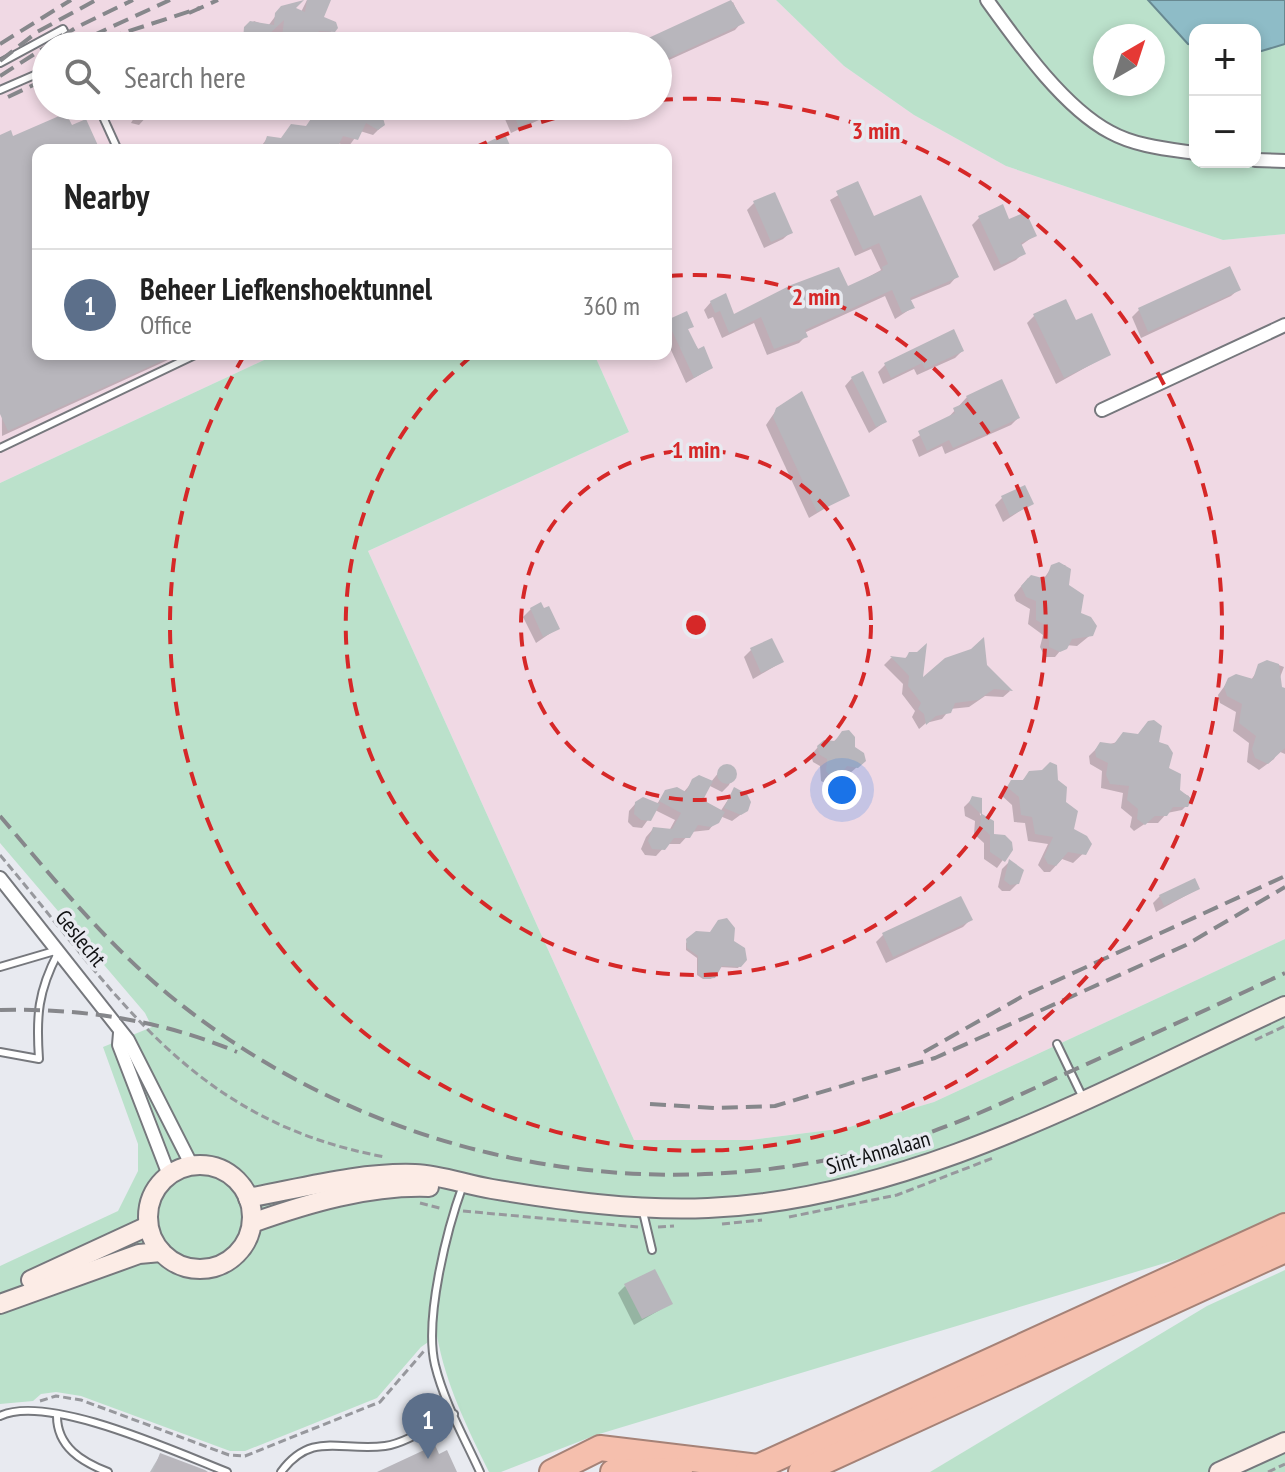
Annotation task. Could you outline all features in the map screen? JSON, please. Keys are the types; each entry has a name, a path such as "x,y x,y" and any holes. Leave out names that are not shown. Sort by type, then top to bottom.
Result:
{"highway":[{"path":"731,1472 747,1471 1285,1226"},
{"path":"801,1472 1285,1250"},
{"path":"552,1472 600,1448 747,1471"},
{"path":"588,1472 609,1463 747,1471"},
{"path":"613,1472 747,1471"},
{"path":"712,1472 747,1471"}],"street":[{"path":"987,0 1034,61 1098,124 1132,141 1189,152"},
{"path":"1261,160 1285,161"},
{"path":"1102,410 1285,325"},
{"name":"Geslecht","path":"0,878 98,998 120,1033 128,1040 192,1166"},
{"name":"Sint-Annalaan","path":"248,1198 379,1176 416,1174 583,1204 642,1208 737,1206 848,1188 932,1164 1285,1006"},
{"name":"Geslecht","path":"120,1033 119,1045 169,1175"},
{"path":"192,1166 226,1172 248,1198 252,1223 247,1239 238,1254 216,1267 190,1269 174,1263 161,1252 148,1226 151,1197 169,1175 192,1166"},
{"name":"Sint-Annalaan","path":"252,1223 294,1208 363,1192 459,1184"},
{"path":"0,1294 148,1226"},
{"path":"0,1304 139,1254 161,1252"},
{"path":"1219,1472 1285,1442"}],"lane":[{"path":"0,63 32,47"},
{"path":"0,90 32,76"},
{"path":"104,120 115,144"},
{"path":"0,448 184,360"},
{"path":"0,967 59,950"},
{"path":"0,1052 39,1059 36,1021 43,981 59,950"},
{"path":"1057,1044 1083,1099"},
{"path":"459,1184 431,1332 435,1363 480,1472"},
{"path":"642,1208 652,1250"},
{"path":"0,1416 8,1412 32,1413 97,1423 227,1472"},
{"path":"281,1472 296,1453 312,1446 387,1446 454,1414"},
{"path":"57,1416 57,1429 79,1461 108,1472"}],"path":[{"path":"0,855 146,1031 204,1082 282,1127 342,1149 411,1162 416,1174"},
{"path":"32,1413 43,1399 56,1396 81,1400 229,1455 245,1456 380,1402 433,1343"},
{"path":"1268,1472 1285,1464"}],"shaded area":[{"path":"0,0 776,0 844,66 914,115 1006,166 1223,240 1285,234 1285,939 934,1102 846,1128 751,1140 634,1140 368,551 629,432 597,360 672,360 672,144 32,144 32,360 264,360 0,483"}],"green space":[{"path":"776,0 1285,0 1285,234 1223,240 1006,166 914,115 844,66"},
{"path":"264,360 597,360 629,432 368,551 634,1140 751,1140 846,1128 934,1102 1285,939 1285,1212 1185,1257 596,1435 501,1472 489,1472 473,1439 452,1389 437,1336 421,1347 377,1398 245,1451 230,1451 81,1396 56,1392 41,1394 33,1401 0,1404 0,1266 118,1211 138,1171 138,1144 103,1047 152,1027 145,1013 0,843 0,483"},
{"path":"1285,1270 1285,1472 930,1472 1207,1306"}],"water":[{"path":"1148,0 1285,0 1285,44 1261,51 1261,24 1189,24 1188,44"}],"building":[{"path":"304,0 296,8 305,12 307,0 331,0 324,17 336,22 338,28 335,32 283,32 284,20 271,32 244,32 250,21 274,25 275,13 281,6"},
{"path":"731,0 745,23 672,57 672,32 661,32"},
{"path":"50,120 70,120 72,125 86,120 97,144 32,144 32,360 164,360 8,431 0,414 0,135 11,130 13,136"},
{"path":"310,120 384,120 385,125 378,130 366,123 358,140 343,136 339,144 264,144 267,136 281,138 291,124 306,126"},
{"path":"516,120 534,120 519,127"},
{"path":"505,134 509,144 484,144"},
{"path":"858,181 874,216 921,195 959,277 910,298 915,308 902,313 892,290 805,330 808,337 774,349 761,317 729,333 720,311 715,313 710,301 726,293 734,314 791,285 839,267 848,286 883,270 882,267 888,264 879,243 863,250 836,191"},
{"path":"775,192 793,233 771,242 753,201"},
{"path":"1003,204 1009,219 1026,212 1037,236 1021,243 1026,254 1001,265 978,216"},
{"path":"1230,266 1241,290 1148,332 1138,308"},
{"path":"1066,299 1076,320 1092,313 1111,355 1064,378 1033,314"},
{"path":"687,311 694,327 688,329 698,349 704,346 713,368 694,378 672,331 672,318"},
{"path":"954,329 964,351 925,369 922,363 891,378 884,363"},
{"path":"863,371 887,422 876,427 851,377"},
{"path":"1002,379 1020,418 953,448 949,440 927,451 918,431 955,413 953,408 969,401 966,396"},
{"path":"802,391 850,496 817,512 773,417 776,408"},
{"path":"1025,485 1034,504 1010,516 1001,496"},
{"path":"1059,562 1071,569 1069,585 1084,595 1081,613 1091,617 1097,626 1093,636 1072,639 1067,649 1060,652 1049,647 1049,627 1036,620 1036,601 1026,597 1021,586 1031,575 1046,579 1051,565"},
{"path":"541,602 544,608 549,606 560,629 543,637 530,608"},
{"path":"984,637 987,665 1013,691 994,689 978,700 955,703 951,713 936,716 926,725 924,714 918,709 921,703 908,686 909,676 890,656 906,658 909,652 917,652 927,643 923,677 945,658 971,649"},
{"path":"772,638 784,662 761,673 750,648"},
{"path":"1267,660 1279,664 1282,687 1285,688 1285,748 1268,764 1255,758 1252,749 1256,736 1239,723 1242,704 1227,696 1224,687 1228,678 1236,674 1253,679 1258,664"},
{"path":"1154,720 1162,726 1159,742 1168,745 1173,753 1169,768 1181,774 1180,790 1192,799 1188,807 1173,807 1167,816 1155,816 1145,825 1137,819 1138,809 1127,800 1129,786 1110,784 1106,775 1108,763 1096,757 1095,750 1100,742 1114,744 1123,732 1138,734 1148,721"},
{"path":"849,730 855,737 855,747 864,753 866,761 858,768 847,766 839,777 832,778 826,771 827,759 820,755 817,746 824,740 835,741 842,731"},
{"path":"1050,762 1057,765 1058,780 1067,787 1066,802 1078,811 1074,829 1087,836 1092,844 1086,855 1068,852 1056,866 1048,864 1044,857 1053,837 1035,834 1032,817 1021,815 1019,797 1007,787 1011,780 1023,780 1029,771 1042,770"},
{"path":"727,764 734,767 737,774 734,781 727,784 720,781 717,774 720,767"},
{"path":"699,775 713,781 703,800 725,812 719,823 711,827 698,825 690,838 674,838 665,850 652,849 648,841 653,827 672,829 681,813 659,801 665,790 677,787 686,792 692,779"},
{"path":"734,787 747,794 751,802 748,811 741,815 724,808"},
{"path":"972,796 982,798 982,814 994,821 994,834 1005,835 1012,842 1013,850 1005,862 990,852 990,835 980,826 981,814 969,803"},
{"path":"643,797 660,804 651,821 641,820 634,814 635,802"},
{"path":"1009,859 1024,870 1019,884 1010,885 1004,880"},
{"path":"1195,878 1200,889 1164,906 1159,895"},
{"path":"961,896 973,920 893,957 882,933"},
{"path":"727,918 735,928 734,941 745,948 747,960 741,967 722,966 715,978 705,979 698,973 698,956 687,948 686,939 696,931 710,932 718,920"},
{"path":"655,1269 673,1304 642,1319 624,1284"},
{"path":"435,1445 439,1454 447,1450 457,1472 377,1472"},
{"path":"160,1453 205,1470 208,1472 153,1472"}],"railway":[{"path":"0,44 71,0"},
{"path":"37,32 96,0"},
{"path":"69,32 133,0"},
{"path":"100,32 170,0"},
{"path":"189,13 218,0"},
{"path":"126,32 200,8"},
{"path":"0,61 32,36"},
{"path":"0,76 32,56"},
{"path":"8,97 32,86"},
{"path":"0,816 80,909 146,975 248,1052 333,1099 423,1134 516,1159 611,1172 708,1174 805,1164 900,1142 985,1110 1285,973"},
{"path":"924,1052 1023,996 1283,877"},
{"path":"650,1104 715,1108 775,1106 935,1058 1186,945 1285,887"},
{"path":"0,1010 61,1011 121,1018 180,1032 237,1052"}],"place":[{"name":"Beheer Liefkenshoektunnel","path":"428,1459"}]}
